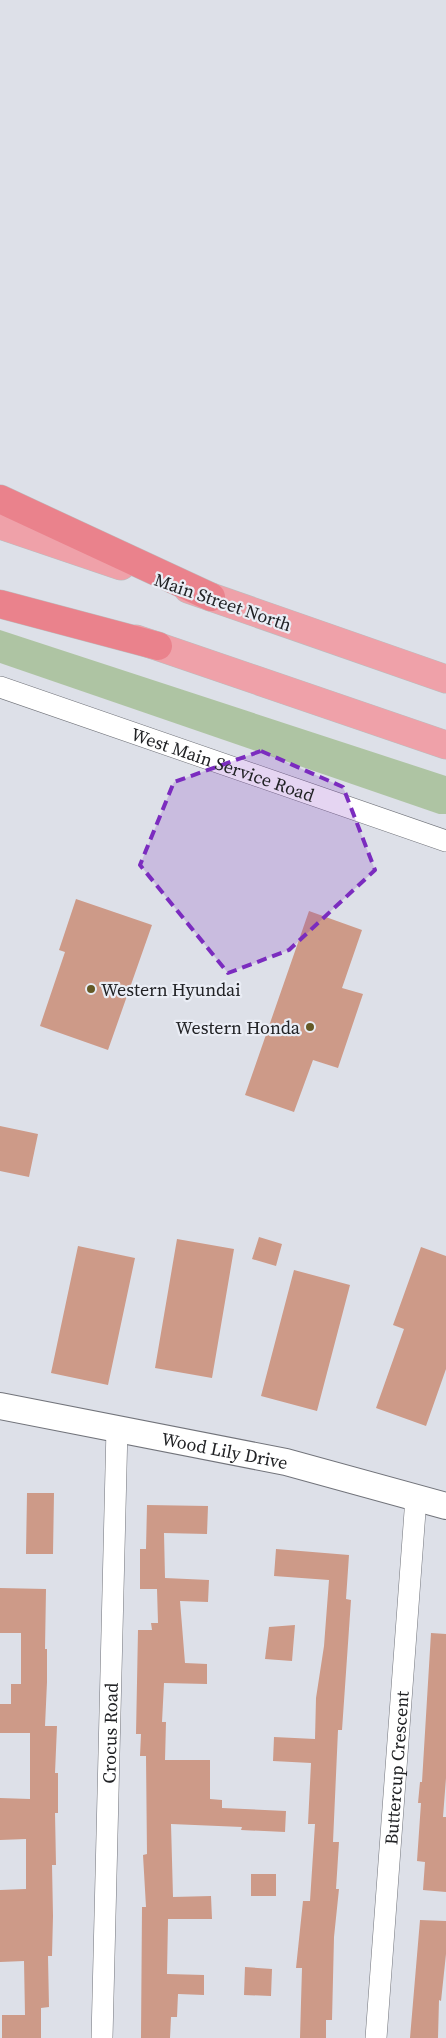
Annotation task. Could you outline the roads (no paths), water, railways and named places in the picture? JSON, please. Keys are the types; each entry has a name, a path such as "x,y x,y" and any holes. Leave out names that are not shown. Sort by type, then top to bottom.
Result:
{"highway":[{"path":"0,499 211,597"},
{"path":"0,604 158,646"}],"main road":[{"name":"Main Street North","path":"0,525 446,679"},
{"path":"0,592 446,745"}],"street":[{"name":"West Main Service Road","path":"0,686 446,841"},
{"name":"Wood Lily Drive","path":"0,1406 286,1462 446,1506"},
{"name":"Crocus Road","path":"102,2038 117,1428"},
{"name":"Buttercup Crescent","path":"376,2038 416,1498"}],"place":[{"name":"Western Hyundai","path":"91,989"},
{"name":"Western Honda","path":"310,1027"}]}
